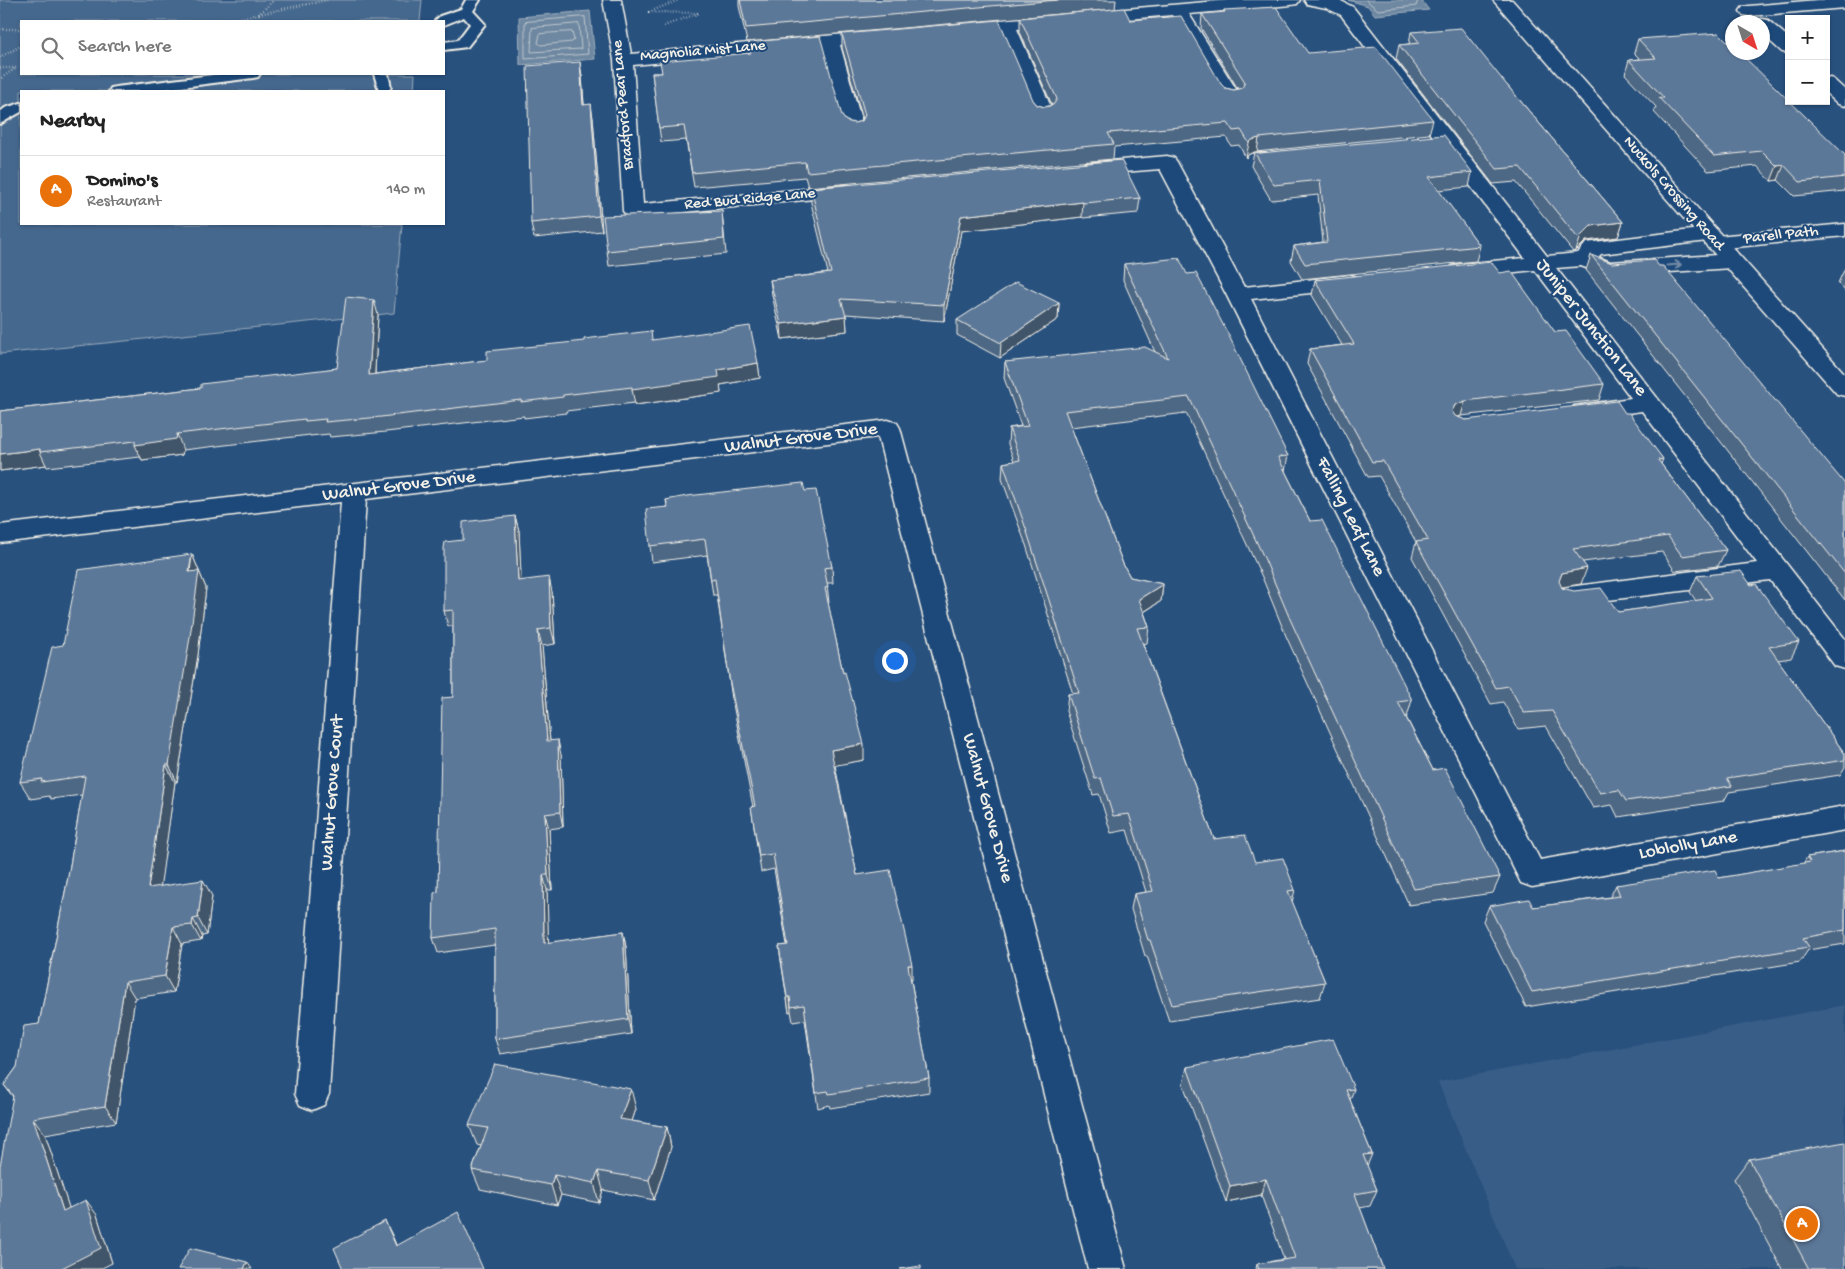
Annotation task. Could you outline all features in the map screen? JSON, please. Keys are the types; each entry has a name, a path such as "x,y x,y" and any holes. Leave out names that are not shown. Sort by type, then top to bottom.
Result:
{"street":[{"name":"Bradford Pear Lane","path":"612,0 623,60 633,211"},
{"path":"947,30 1290,0"},
{"name":"Nuckols Crossing Road","path":"1502,0 1845,389"},
{"name":"Juniper Junction Lane","path":"1322,2 1347,11 1438,142 1541,263 1845,659"},
{"path":"1752,14 1845,3"},
{"path":"1178,10 1231,97"},
{"path":"1752,14 1785,44"},
{"path":"1006,25 1044,114"},
{"name":"Magnolia Mist Lane","path":"623,60 898,34"},
{"path":"828,40 854,130"},
{"path":"1830,87 1845,100"},
{"name":"Falling Leaf Lane","path":"1068,171 1167,162 1237,294 1532,874"},
{"name":"Red Bud Ridge Lane","path":"633,211 870,189"},
{"name":"Parell Path","path":"1584,259 1594,248 1712,238 1845,230"},
{"path":"1443,273 1584,259 1607,269 1732,261"},
{"path":"1237,294 1374,280"},
{"path":"1560,414 1648,403"},
{"name":"Walnut Grove Drive","path":"0,534 888,428 1107,1269"},
{"name":"Walnut Grove Court","path":"312,1094 354,493"},
{"path":"1568,596 1777,570"},
{"name":"Loblolly Lane","path":"1532,874 1845,818"}],"lane":[{"path":"443,20 470,6 478,24 462,44 445,46"},
{"path":"124,90 245,75"},
{"path":"0,120 10,111 20,108"}],"path":[{"path":"259,14 274,0"},
{"path":"214,20 236,19 327,0"},
{"path":"677,27 657,28 699,13 650,12 679,0"},
{"path":"0,29 20,29"},
{"path":"0,56 20,46"},
{"path":"0,68 16,68 0,79"}],"shaded area":[{"path":"0,0 422,0 420,20 20,20 20,75 415,75 414,90 20,90 20,225 402,225 394,313 0,354"},
{"path":"1845,1005 1845,1269 1515,1269 1438,1082"}],"water":[{"path":"1348,0 1421,0 1429,10 1375,15 1368,6"},
{"path":"590,11 595,59 520,65 519,17"}],"building":[{"path":"740,0 1057,0 746,28"},
{"path":"1276,7 1308,53 1376,47 1433,120 1259,138 1249,143 1241,130 1233,131 1228,123 1108,133 1114,144 807,172 805,162 692,173 684,126 659,128 652,73 662,73 660,61 751,53 749,42 820,36 842,116 846,121 854,123 862,121 865,115 842,34 999,20 1033,100 1037,105 1045,107 1053,105 1057,99 1020,18 1124,8 1130,20 1181,16 1221,84 1225,88 1234,90 1242,88 1245,82 1202,14 1225,12 1224,10"},
{"path":"1461,28 1623,222 1591,226 1581,236 1577,237 1520,167 1497,169 1399,45 1420,43 1411,32"},
{"path":"1719,33 1725,39 1725,60 1747,60 1785,97 1785,105 1794,105 1845,155 1845,177 1800,182 1784,165 1777,166 1762,151 1714,156 1659,98 1664,98 1629,60 1656,58 1638,39"},
{"path":"580,62 583,105 591,104 599,216 531,223 527,66"},
{"path":"1444,135 1472,172 1429,177 1480,246 1305,264 1294,246 1327,242 1320,180 1274,185 1254,152 1260,153"},
{"path":"1121,160 1140,198 1083,202 961,216 944,305 841,299 846,316 781,324 770,280 831,273 811,188"},
{"path":"722,211 724,239 607,251 603,216"},
{"path":"1591,255 1612,263 1654,260 1659,266 1663,266 1845,484 1845,574"},
{"path":"1179,258 1187,274 1196,273 1288,456 1278,457 1310,521 1322,520 1412,700 1398,702 1433,770 1445,768 1500,877 1414,889 1189,397 1065,411 1123,564 1130,577 1163,584 1139,599 1149,627 1137,628 1214,839 1245,835 1255,862 1283,858 1295,890 1288,891 1325,982 1172,1005 1150,940 1148,940 1134,894 1153,891 1129,814 1113,816 1101,778 1095,779 1068,694 1079,693 1003,463 1020,460 1009,428 1028,426 1005,362 1145,347 1168,358 1124,264"},
{"path":"1491,262 1500,273 1511,271 1555,332 1566,331 1604,384 1465,401 1455,405 1452,411 1455,416 1466,420 1617,401 1625,413 1629,413 1663,459 1658,460 1726,550 1682,556 1668,536 1573,549 1587,568 1562,573 1559,581 1562,588 1574,591 1601,588 1618,612 1712,598 1697,576 1741,571 1751,585 1756,584 1799,642 1769,647 1845,754 1845,760 1727,778 1732,786 1626,801 1619,790 1600,793 1552,711 1524,713 1509,686 1496,688 1416,542 1428,540 1383,461 1372,462 1310,349 1354,344 1315,280"},
{"path":"1016,282 1059,303 1001,343 957,320"},
{"path":"346,297 374,300 369,375 487,360 487,351 584,341 584,339 651,331 652,340 750,326 758,363 718,370 719,377 632,389 632,387 563,395 563,397 521,402 521,400 381,417 325,422 326,419 305,421 305,419 177,434 176,439 135,445 135,441 40,452 40,449 0,454 0,411 201,388 201,384 337,368"},
{"path":"803,483 805,491 816,490 832,567 824,568 828,587 825,588 843,673 845,672 864,744 831,750 857,875 890,870 912,965 908,965 929,1078 829,1094 828,1091 816,1093 804,1005 791,1007 790,997 787,997 779,946 788,945 773,854 759,856 751,807 755,806 730,683 715,579 711,580 705,539 650,546 646,509 668,507 666,500 687,496"},
{"path":"515,516 518,581 549,577 551,628 538,630 547,741 558,740 560,812 545,814 548,875 543,875 544,943 623,932 628,1019 495,1039 495,929 433,938 434,893 438,892 442,698 453,697 453,610 444,611 444,548 445,542 463,540 463,522"},
{"path":"192,554 189,572 199,571 169,765 166,765 148,888 203,880 198,918 193,919 192,925 173,927 165,976 125,982 105,1106 33,1118 63,1211 86,1200 101,1248 60,1269 0,1269 0,1166 13,1096 4,1085 17,1067 24,1026 39,1024 68,877 85,776 41,782 42,779 20,782 52,647 63,645 78,570"},
{"path":"1845,851 1845,930 1803,938 1809,947 1532,992 1489,906 1529,899 1533,907 1620,896 1616,885 1715,870 1719,878 1810,862 1807,857"},
{"path":"1333,1039 1354,1089 1346,1090 1372,1154 1363,1155 1377,1190 1355,1194 1383,1269 1259,1269 1257,1264 1295,1258 1266,1179 1230,1186 1187,1067"},
{"path":"495,1064 631,1089 620,1119 667,1127 649,1180 598,1171 594,1183 554,1175 551,1185 472,1170 488,1128 469,1125"},
{"path":"1845,1142 1845,1269 1809,1269 1749,1159"},
{"path":"458,1212 483,1269 343,1269 334,1248 385,1221 396,1246"},
{"path":"190,1248 247,1262 244,1269 178,1269"},
{"path":"921,1266 921,1269 900,1269"}],"place":[{"name":"Domino's","path":"1802,1224"}]}
